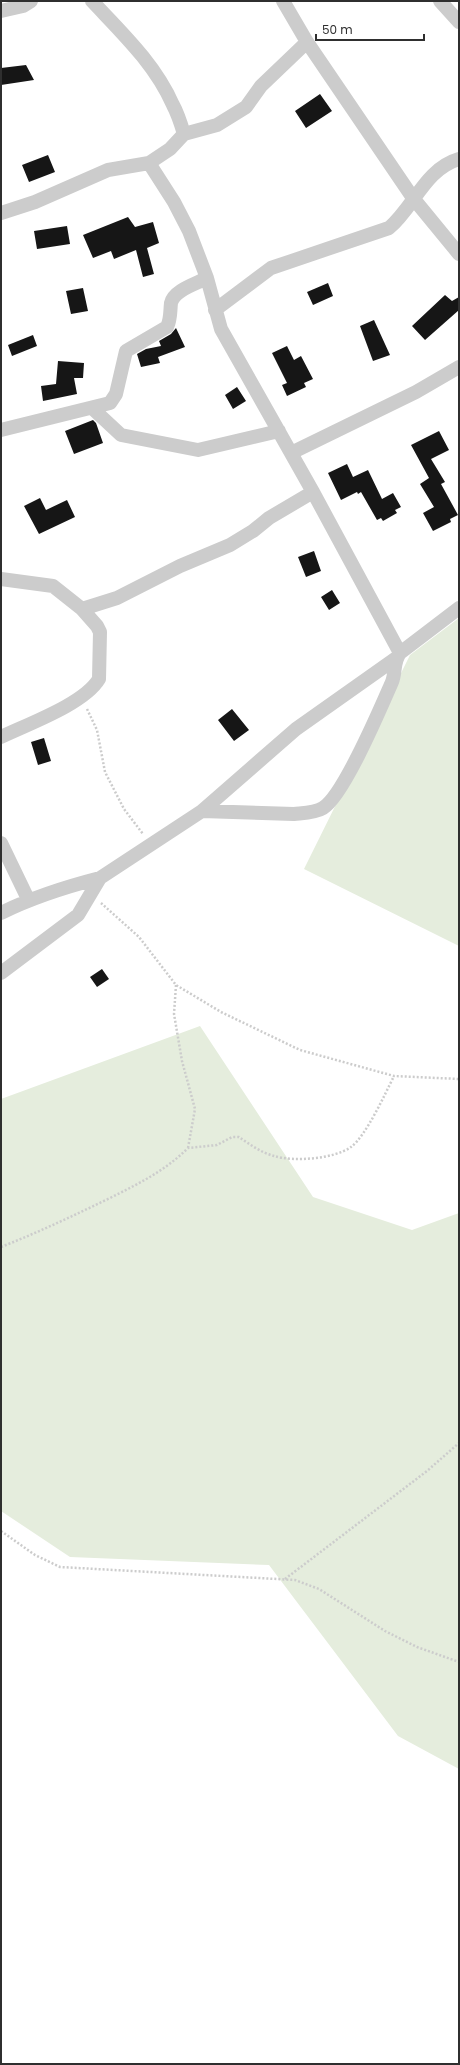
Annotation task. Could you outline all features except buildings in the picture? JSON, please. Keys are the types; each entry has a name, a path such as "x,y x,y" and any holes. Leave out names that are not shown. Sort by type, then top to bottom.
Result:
{"street":[{"path":"1,11 23,6 31,1"},
{"path":"92,1 141,54 173,104 184,134"},
{"path":"283,1 307,42 413,198 459,254"},
{"path":"440,1 459,22"},
{"path":"1,213 35,202 108,170 149,163 170,149 184,134 216,125 246,107 261,86 307,42"},
{"path":"215,310 271,268 389,228 400,219 413,198 432,175 450,162 459,159"},
{"path":"149,163 174,202 189,230 207,278 215,310 222,329 314,492 397,656 393,678 351,770 333,800 323,808 308,813 294,814 202,811"},
{"path":"1,430 110,403 114,399 126,351 167,327 170,322 174,296 207,278"},
{"path":"291,453 416,392 459,367"},
{"path":"92,408 121,435 198,450 279,431"},
{"path":"82,609 117,598 180,566 230,545 253,531 270,518 314,492"},
{"path":"1,579 53,586 82,609 97,626 100,632 99,679 94,687 81,697 1,737"},
{"path":"1,913 28,899 100,878 152,845 202,811 296,729 397,656 459,608"},
{"path":"1,843 28,899"},
{"path":"1,973 78,915 92,895 100,878"}],"path":[{"path":"81,697 97,730 105,772 124,809 152,845"},
{"path":"92,895 139,937 176,985 221,1012 300,1050 394,1076 459,1079"},
{"path":"1,1247 52,1227 156,1174 176,1160 188,1148 195,1109 182,1061 174,1014 176,985"},
{"path":"188,1148 217,1145 235,1136 273,1156 300,1160 339,1153 351,1147 360,1138 394,1076"},
{"path":"285,1579 427,1471 459,1443"},
{"path":"1,1531 35,1555 60,1567 285,1579 319,1589 385,1631 418,1647 459,1662"}],"green space":[{"path":"459,618 459,946 304,869 410,655"},
{"path":"200,1026 313,1197 412,1230 459,1213 459,1769 398,1736 269,1565 70,1557 1,1511 1,1099"}]}
